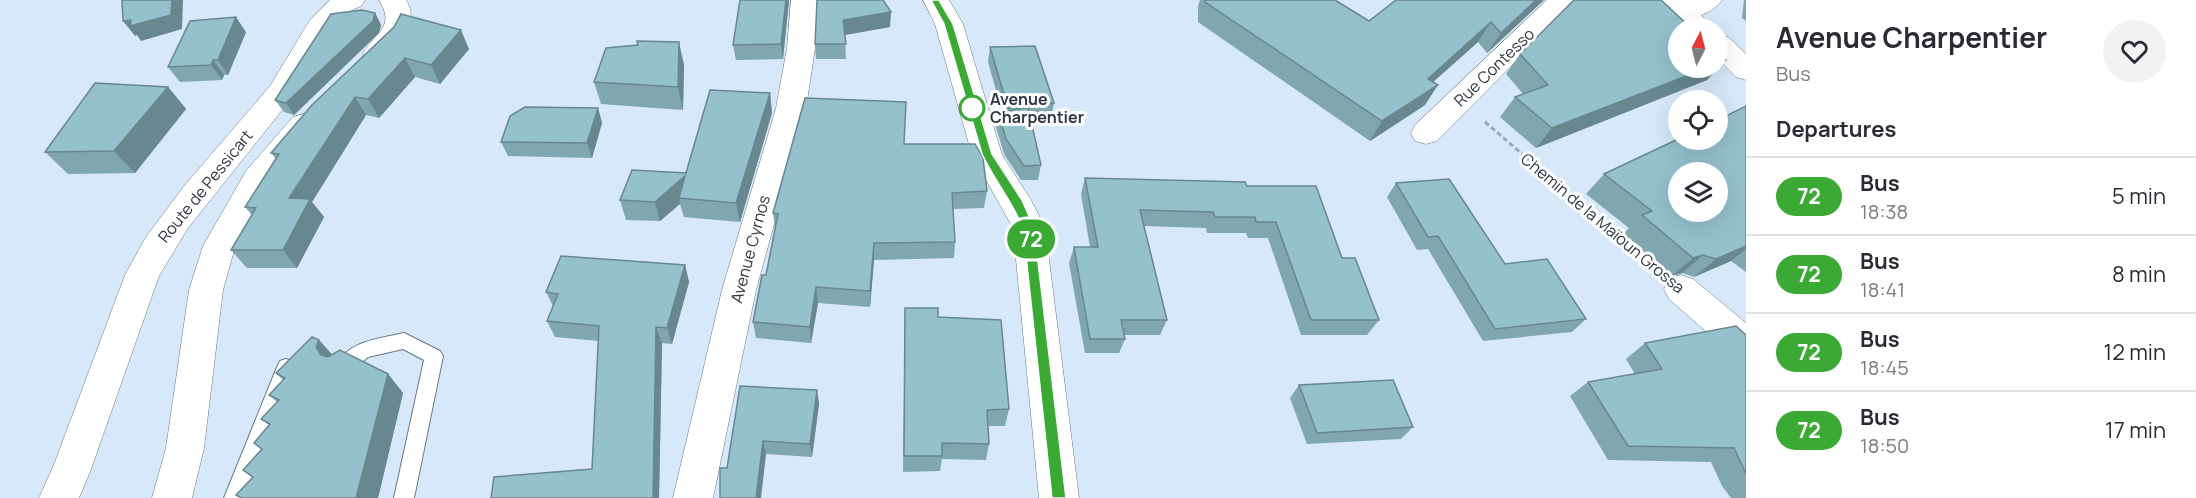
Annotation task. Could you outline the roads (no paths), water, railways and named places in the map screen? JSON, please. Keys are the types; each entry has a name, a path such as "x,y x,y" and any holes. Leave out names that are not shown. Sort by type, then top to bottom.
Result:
{"street":[{"name":"Route de Pessicart","path":"59,498 75,462 142,275 155,248 174,219 267,111 324,21 335,9 349,0"},
{"path":"360,71 392,39 400,24 399,9 392,0"},
{"name":"Avenue Cyrnos","path":"693,498 739,290 791,108 801,48 804,0"},
{"path":"936,0 949,24 987,154 994,169 1018,203 1029,228 1059,498"},
{"name":"Rue Contesso","path":"1426,133 1563,0"},
{"path":"1684,14 1709,0"},
{"path":"1728,53 1746,70"},
{"path":"172,498 185,448 206,290 219,246 257,179 296,134 328,102"},
{"name":"Chemin de la Maïoun Grossa","path":"1681,289 1746,344"}],"lane":[{"path":"345,366 363,351 404,341 434,356 404,498"},
{"path":"234,498 286,367"}],"place":[{"name":"Avenue Charpentier","path":"972,108"}]}
